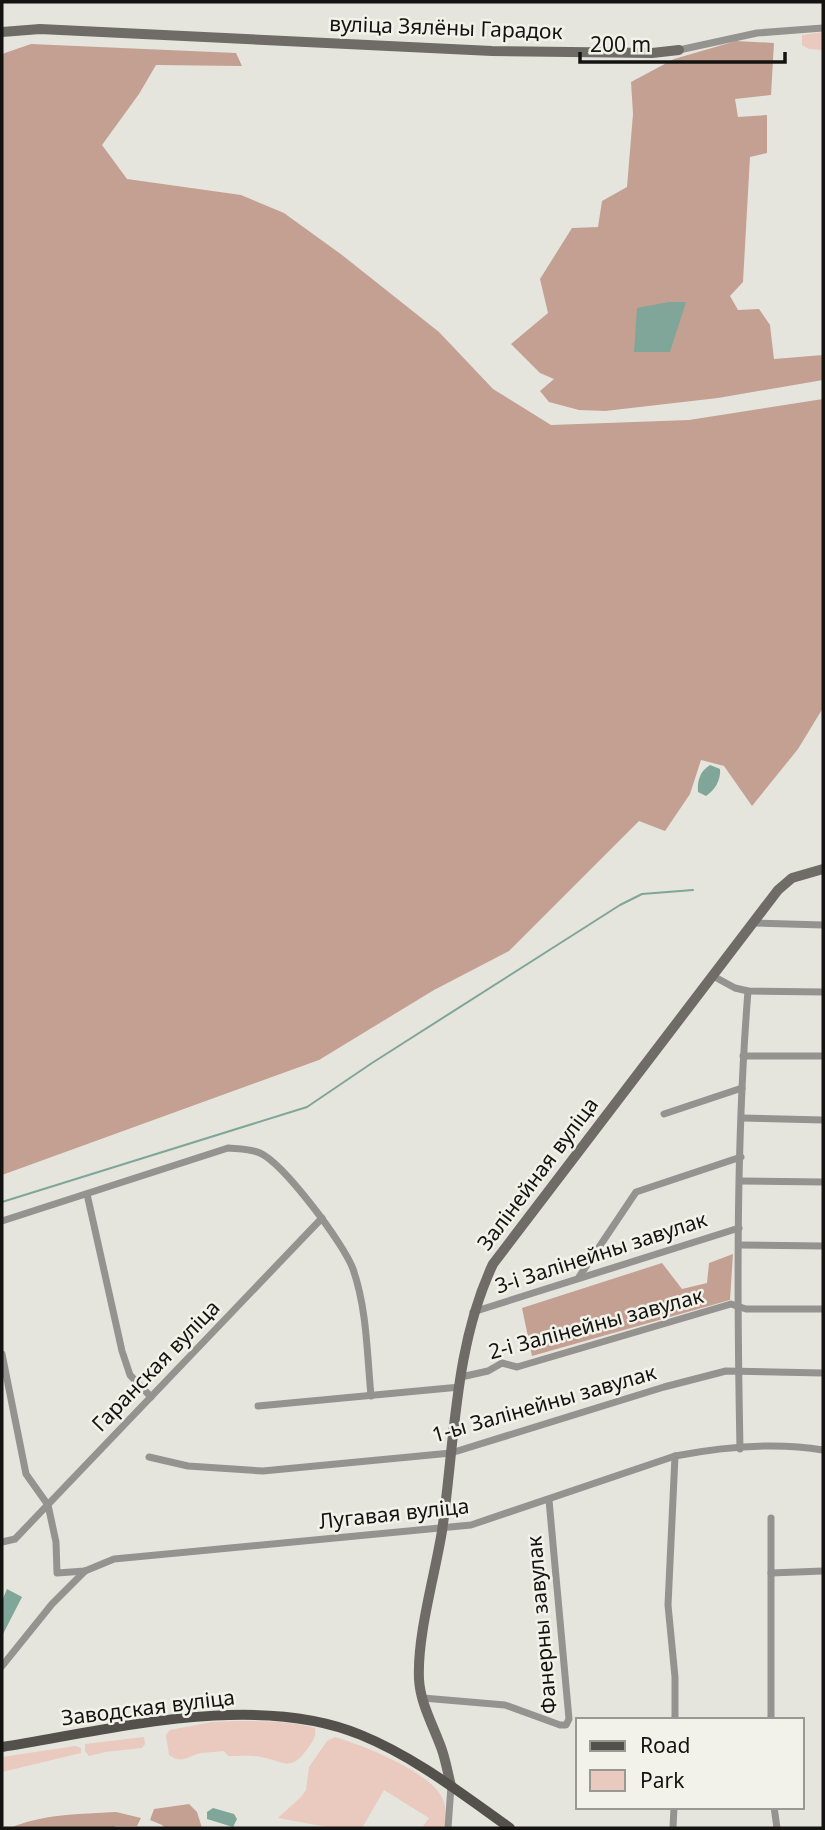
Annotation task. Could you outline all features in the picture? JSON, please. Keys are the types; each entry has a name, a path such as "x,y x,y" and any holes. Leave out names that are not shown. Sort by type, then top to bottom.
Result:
{"main road":[{"name":"Заводская вуліца","path":"2,1747 195,1717 260,1714 298,1718 358,1733 389,1747 510,1828"}],"street":[{"name":"вуліца Зялёны Гарадок","path":"2,32 40,29 492,51 652,53 757,33 823,28"},
{"name":"Залінейная вуліца","path":"442,1529 460,1382 473,1312 493,1264 778,890 792,877 823,869"},
{"path":"752,923 823,925"},
{"path":"713,976 735,988 748,991 823,992"},
{"path":"740,1449 738,1306 741,1088 748,991"},
{"path":"743,1056 823,1056"},
{"path":"664,1114 741,1088"},
{"path":"741,1118 823,1120"},
{"path":"2,1221 228,1148 260,1153 290,1178 322,1218 352,1266 361,1299 371,1396"},
{"path":"578,1278 636,1192 741,1157"},
{"path":"740,1181 823,1182"},
{"path":"87,1194 122,1351 130,1375 150,1397"},
{"name":"Гаранская вуліца","path":"2,1542 15,1539 322,1218"},
{"name":"3-і Залінейны завулак","path":"473,1312 739,1228"},
{"path":"739,1245 823,1246"},
{"name":"2-і Залінейны завулак","path":"258,1406 371,1396 460,1382 502,1363 517,1367 731,1304 746,1309 823,1309"},
{"path":"2,1354 26,1474 48,1505 56,1542 57,1573 85,1571"},
{"name":"1-ы Залінейны завулак","path":"149,1457 188,1466 263,1471 451,1453 664,1387 726,1371 823,1373"},
{"name":"Лугавая вуліца","path":"85,1571 114,1559 471,1525 675,1456 707,1450 791,1447 823,1450"},
{"path":"675,1456 668,1605 676,1718"},
{"name":"Фанерны завулак","path":"423,1698 505,1705 566,1725 569,1719 549,1500"},
{"path":"771,1518 771,1718"},
{"path":"442,1529 420,1653 419,1680 443,1752 451,1786 448,1828"},
{"path":"2,1666 52,1604 85,1571"},
{"path":"771,1573 823,1572"},
{"path":"673,1828 674,1809"},
{"path":"774,1809 777,1828"}],"green space":[{"path":"823,32 823,50 809,49 802,45 802,35"},
{"path":"267,1721 315,1728 314,1739 302,1756 292,1763 257,1756 228,1756 224,1751 201,1753 182,1759 169,1755 166,1735 170,1730 212,1722"},
{"path":"144,1737 145,1744 142,1748 89,1756 85,1751 85,1744"},
{"path":"335,1737 377,1753 423,1777 443,1800 446,1812 444,1828 422,1828 429,1818 384,1790 362,1828 332,1828 278,1818 306,1790 309,1767 327,1741"},
{"path":"75,1746 81,1748 81,1753 2,1772 2,1757"}],"shaded area":[{"path":"736,41 774,43 771,95 735,99 738,117 767,115 767,153 750,157 743,282 730,296 738,310 759,309 770,325 774,359 823,355 823,380 718,398 605,411 579,410 549,402 540,391 554,379 540,373 511,344 548,313 540,279 572,228 598,227 602,201 627,187 633,114 631,82 674,59"},
{"path":"31,44 236,53 242,66 156,65 139,94 102,145 127,179 241,195 284,213 439,332 493,389 551,425 689,420 823,399 823,708 798,749 752,806 724,766 701,760 690,794 665,831 639,821 509,951 434,990 319,1060 2,1175 2,54"},
{"path":"686,302 670,352 634,352 637,308"},
{"path":"710,765 720,769 720,777 706,796 698,792 698,784 702,773"},
{"path":"733,1254 730,1300 532,1356 522,1308 662,1263 682,1289 707,1283 709,1263"},
{"path":"7,1589 22,1597 2,1636 2,1601"},
{"path":"189,1804 197,1812 202,1828 165,1828 150,1820 154,1809"},
{"path":"213,1808 234,1814 237,1819 233,1827 207,1819 207,1812"},
{"path":"116,1812 141,1818 137,1826 10,1828 48,1817"}],"waterway":[{"path":"2,1202 307,1107 620,905 642,894 693,890"}]}
